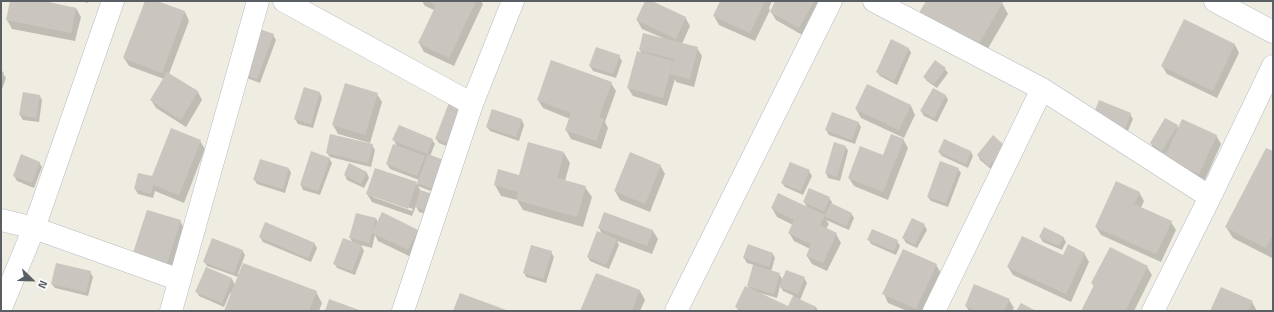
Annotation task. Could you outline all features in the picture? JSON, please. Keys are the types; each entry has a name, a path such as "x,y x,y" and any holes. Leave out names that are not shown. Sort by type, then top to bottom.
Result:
{"street":[{"path":"1,308 34,228 113,1"},
{"path":"171,311 258,1"},
{"path":"284,1 472,104"},
{"path":"403,311 472,104 513,1"},
{"path":"676,311 831,1"},
{"path":"874,1 1042,89 1210,197"},
{"path":"1215,1 1273,32"},
{"path":"1153,311 1273,66"},
{"path":"934,311 1042,89"},
{"path":"1,220 34,228 180,280"}],"building":[{"path":"10,1 44,1 76,8 71,33 6,20"},
{"path":"145,1 157,1 185,11 162,73 123,58"},
{"path":"427,1 476,1 449,58 418,43 436,5"},
{"path":"645,1 652,1 686,17 676,39 636,20"},
{"path":"720,1 765,1 750,33 713,16"},
{"path":"775,1 814,1 799,28 770,12"},
{"path":"926,1 1003,2 977,47 919,13"},
{"path":"1184,19 1235,44 1213,91 1161,66"},
{"path":"257,28 274,34 257,79 241,73"},
{"path":"643,33 698,47 690,79 670,74 674,59 639,50"},
{"path":"891,39 909,48 894,81 876,72"},
{"path":"596,47 620,55 613,74 589,66"},
{"path":"637,51 673,61 663,98 627,88"},
{"path":"551,60 612,82 599,117 604,119 596,141 565,130 571,113 537,100"},
{"path":"935,60 946,68 934,84 923,77"},
{"path":"1,71 4,72 1,81"},
{"path":"167,72 198,91 181,120 150,100"},
{"path":"345,83 378,93 365,135 332,125"},
{"path":"867,84 911,105 899,130 855,109"},
{"path":"304,87 320,92 311,124 294,119"},
{"path":"933,88 946,95 934,118 920,111"},
{"path":"23,92 40,95 36,118 19,115"},
{"path":"450,100 466,106 452,145 435,139"},
{"path":"1099,100 1131,113 1125,129 1093,115"},
{"path":"492,109 522,119 516,137 486,127"},
{"path":"832,112 859,122 852,140 825,130"},
{"path":"1165,118 1178,125 1162,151 1150,143"},
{"path":"1182,119 1217,135 1199,174 1164,159"},
{"path":"399,125 433,139 427,154 392,140"},
{"path":"171,128 201,140 179,195 153,185 151,194 134,189 138,173 152,176"},
{"path":"330,134 373,144 368,163 326,153"},
{"path":"891,134 904,139 883,192 848,178 860,146 883,155"},
{"path":"993,135 1005,146 989,166 977,155"},
{"path":"944,139 971,151 966,164 938,152"},
{"path":"528,142 564,152 557,178 586,186 577,217 516,200 518,192 494,185 498,169 519,175"},
{"path":"834,142 846,146 837,177 825,173"},
{"path":"393,144 425,156 417,176 386,164"},
{"path":"1266,148 1273,151 1273,239 1271,238 1266,248 1225,227"},
{"path":"311,151 330,158 318,191 300,185"},
{"path":"630,152 661,165 645,204 614,191"},
{"path":"21,154 40,162 32,183 13,176"},
{"path":"428,154 449,162 438,191 417,183"},
{"path":"260,159 289,168 283,189 253,180"},
{"path":"940,161 959,168 946,203 927,197"},
{"path":"790,162 810,170 801,191 781,183"},
{"path":"349,163 367,172 361,184 344,175"},
{"path":"375,168 417,182 408,209 366,194"},
{"path":"1116,181 1140,192 1134,204 1172,221 1156,254 1095,227"},
{"path":"809,188 830,197 824,211 803,202"},
{"path":"420,190 439,196 434,213 415,207"},
{"path":"778,193 825,215 820,225 837,233 823,263 806,256 811,244 788,233 794,220 771,208"},
{"path":"831,203 852,213 846,226 825,216"},
{"path":"147,210 181,220 163,276 129,265"},
{"path":"382,212 418,230 408,250 372,233"},
{"path":"604,212 653,230 647,246 598,228"},
{"path":"356,213 376,218 369,243 349,238"},
{"path":"912,218 925,224 915,245 902,238"},
{"path":"265,222 315,243 308,258 259,237"},
{"path":"1044,227 1064,237 1059,246 1039,237"},
{"path":"872,229 898,240 894,251 867,240"},
{"path":"597,231 617,239 606,265 587,257"},
{"path":"1022,236 1063,255 1068,244 1085,253 1066,294 1007,267"},
{"path":"212,238 243,250 234,273 203,262"},
{"path":"343,238 362,245 352,271 333,264"},
{"path":"748,244 773,253 769,267 743,258"},
{"path":"531,245 552,251 543,279 523,273"},
{"path":"1110,247 1148,266 1125,311 1081,311 1094,285 1091,283"},
{"path":"903,249 937,264 916,309 882,294"},
{"path":"56,263 91,271 86,292 51,284"},
{"path":"243,263 317,291 309,311 224,311"},
{"path":"753,265 780,273 774,294 747,286"},
{"path":"206,267 232,278 222,303 195,292"},
{"path":"786,270 805,277 798,294 779,287"},
{"path":"596,273 640,290 632,311 580,311"},
{"path":"974,284 1010,299 1004,311 976,311 965,306"},
{"path":"745,286 788,306 793,296 816,307 814,311 744,311 735,307"},
{"path":"1221,287 1253,301 1248,311 1210,311"},
{"path":"460,293 509,311 453,311"},
{"path":"329,299 362,311 325,311"},
{"path":"1021,303 1036,311 1016,311"}]}
